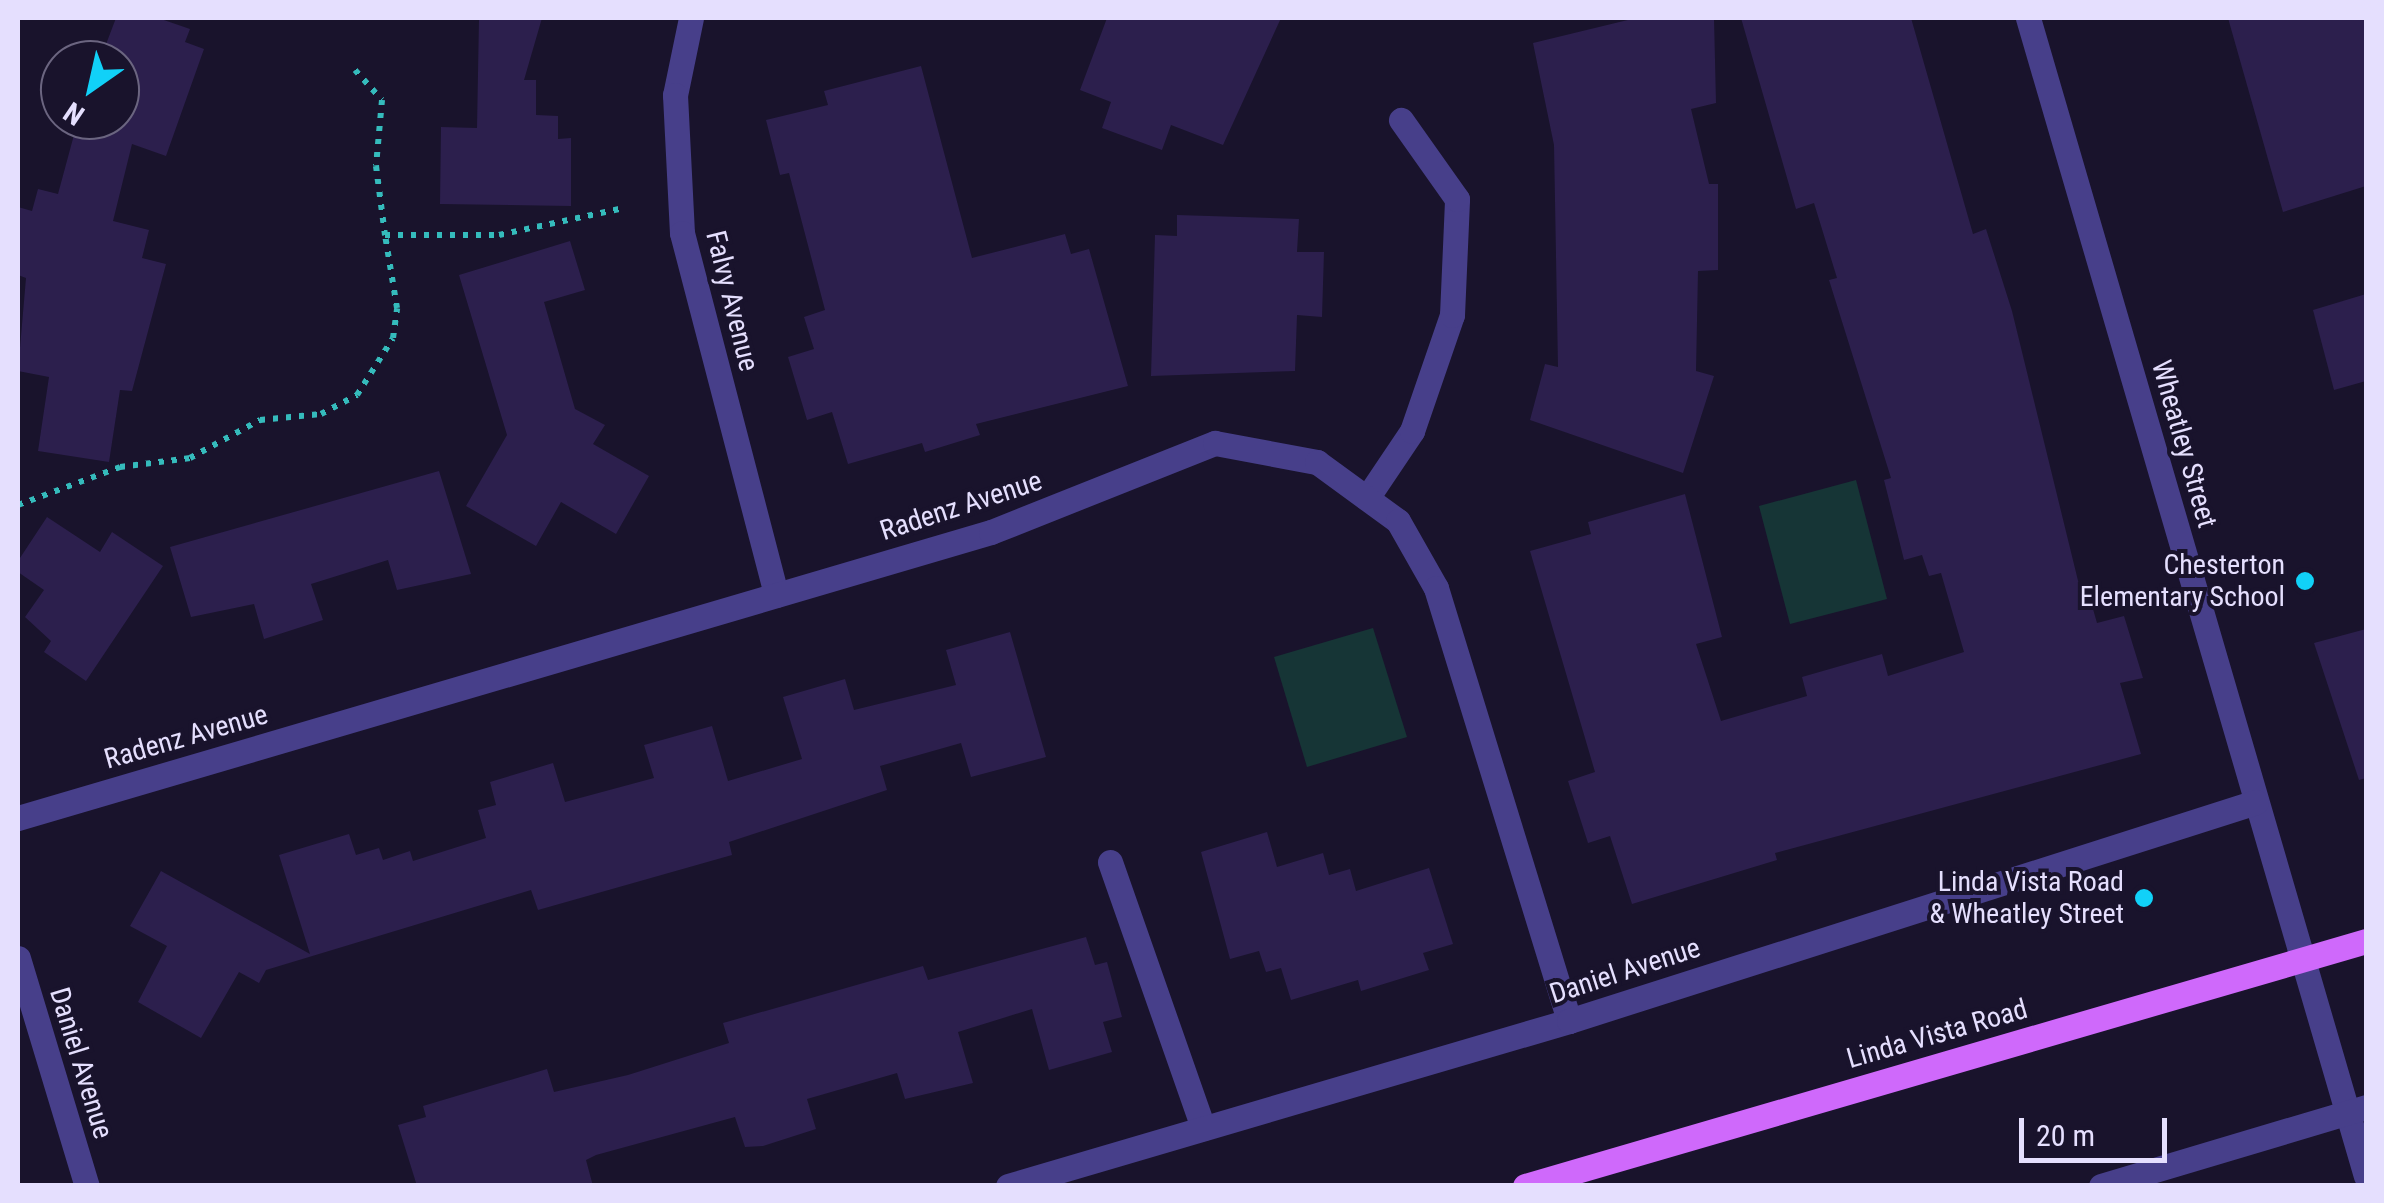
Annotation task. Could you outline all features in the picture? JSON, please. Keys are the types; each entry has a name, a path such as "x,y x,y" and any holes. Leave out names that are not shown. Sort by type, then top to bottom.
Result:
{"main road":[{"name":"Linda Vista Road","path":"1525,1186 2366,940"}],"street":[{"name":"Falvy Avenue","path":"691,18 675,94 682,233 776,595"},
{"name":"Wheatley Street","path":"2028,18 2303,959 2357,1110 2366,1176"},
{"path":"1367,498 1412,431 1452,315 1457,199 1401,120"},
{"name":"Radenz Avenue","path":"18,818 991,532 1216,443 1317,462 1398,521 1436,588 1569,1021"},
{"name":"Daniel Avenue","path":"1008,1186 1569,1021 2256,802"},
{"path":"1110,862 1203,1128"},
{"name":"Daniel Avenue","path":"18,958 87,1186"},
{"path":"2101,1186 2357,1110"}],"path":[{"path":"18,505 120,466 190,458 260,420 320,414 357,395 393,338 397,308 376,166 382,100 354,70"},
{"path":"385,235 500,235 619,209"}],"green space":[{"path":"1856,480 1887,599 1790,624 1759,506"},
{"path":"1373,628 1407,737 1307,767 1274,657"}],"building":[{"path":"116,18 158,18 190,29 185,42 204,49 166,156 132,144 113,221 149,230 142,258 166,264 132,391 120,390 109,462 38,451 49,377 18,371 26,278 18,275 18,207 32,211 38,189 58,194 73,140 140,140 140,40 108,40"},
{"path":"479,18 542,18 524,80 536,80 536,115 558,116 558,139 571,138 571,206 440,204 441,127 477,128"},
{"path":"1107,18 1281,18 1223,145 1171,125 1162,150 1102,128 1111,102 1080,90"},
{"path":"1636,18 1714,18 1716,103 1691,109 1709,184 1718,184 1718,270 1698,271 1696,371 1714,376 1683,473 1530,420 1545,364 1558,367 1554,145 1533,43"},
{"path":"1741,18 1911,18 1973,234 1986,229 2012,311 2082,597 2089,595 2097,623 2124,616 2143,678 2120,683 2141,754 1775,853 1777,860 1632,904 1610,836 1588,843 1568,781 1595,772 1530,551 1591,534 1588,522 1685,494 1722,637 1696,644 1721,721 1807,696 1802,677 1882,654 1888,676 1964,652 1941,573 1929,576 1922,555 1904,560 1884,480 1891,478 1829,280 1837,278 1814,203 1796,209"},
{"path":"2228,18 2366,18 2366,186 2283,212"},
{"path":"921,66 972,258 1065,234 1071,254 1089,249 1128,386 976,424 980,435 925,452 922,443 848,464 832,412 807,420 788,357 814,349 804,317 825,310 789,173 780,175 766,120 828,105 824,91"},
{"path":"1177,215 1299,219 1297,252 1324,252 1322,317 1297,315 1295,371 1151,376 1155,235 1177,236"},
{"path":"570,241 585,290 544,302 575,409 605,425 593,444 649,476 616,534 561,502 536,546 466,506 507,435 459,275"},
{"path":"2366,294 2366,381 2334,390 2313,310"},
{"path":"439,471 471,574 397,590 388,560 311,584 323,620 264,639 254,604 191,617 170,547"},
{"path":"47,517 100,552 112,532 163,566 86,681 44,652 51,641 25,617 44,590 18,572 18,561"},
{"path":"2366,629 2366,778 2359,780 2314,643"},
{"path":"1010,632 1046,757 971,777 961,743 880,766 887,790 729,842 732,855 538,910 531,890 266,970 259,983 239,972 201,1038 138,1002 167,946 130,926 161,871 310,954 279,855 349,834 356,855 379,848 383,860 410,851 413,861 486,838 478,810 496,805 490,782 553,763 565,802 654,778 644,745 712,726 728,781 802,759 783,697 845,679 854,710 956,685 946,650"},
{"path":"1267,832 1277,867 1323,853 1329,875 1350,869 1356,891 1429,868 1453,944 1423,953 1429,970 1361,991 1358,980 1291,1000 1281,968 1266,972 1259,951 1230,959 1201,852"},
{"path":"1086,937 1095,965 1107,962 1122,1017 1103,1022 1112,1052 1049,1070 1032,1009 958,1032 973,1083 905,1099 897,1073 807,1099 816,1129 763,1146 745,1147 735,1117 596,1155 586,1160 593,1186 417,1186 398,1125 426,1117 423,1106 547,1069 554,1092 628,1075 729,1043 723,1023 923,966 928,980"}],"place":[{"name":"Chesterton Elementary School","path":"2305,581"},
{"name":"Linda Vista Road & Wheatley Street","path":"2144,898"}]}
